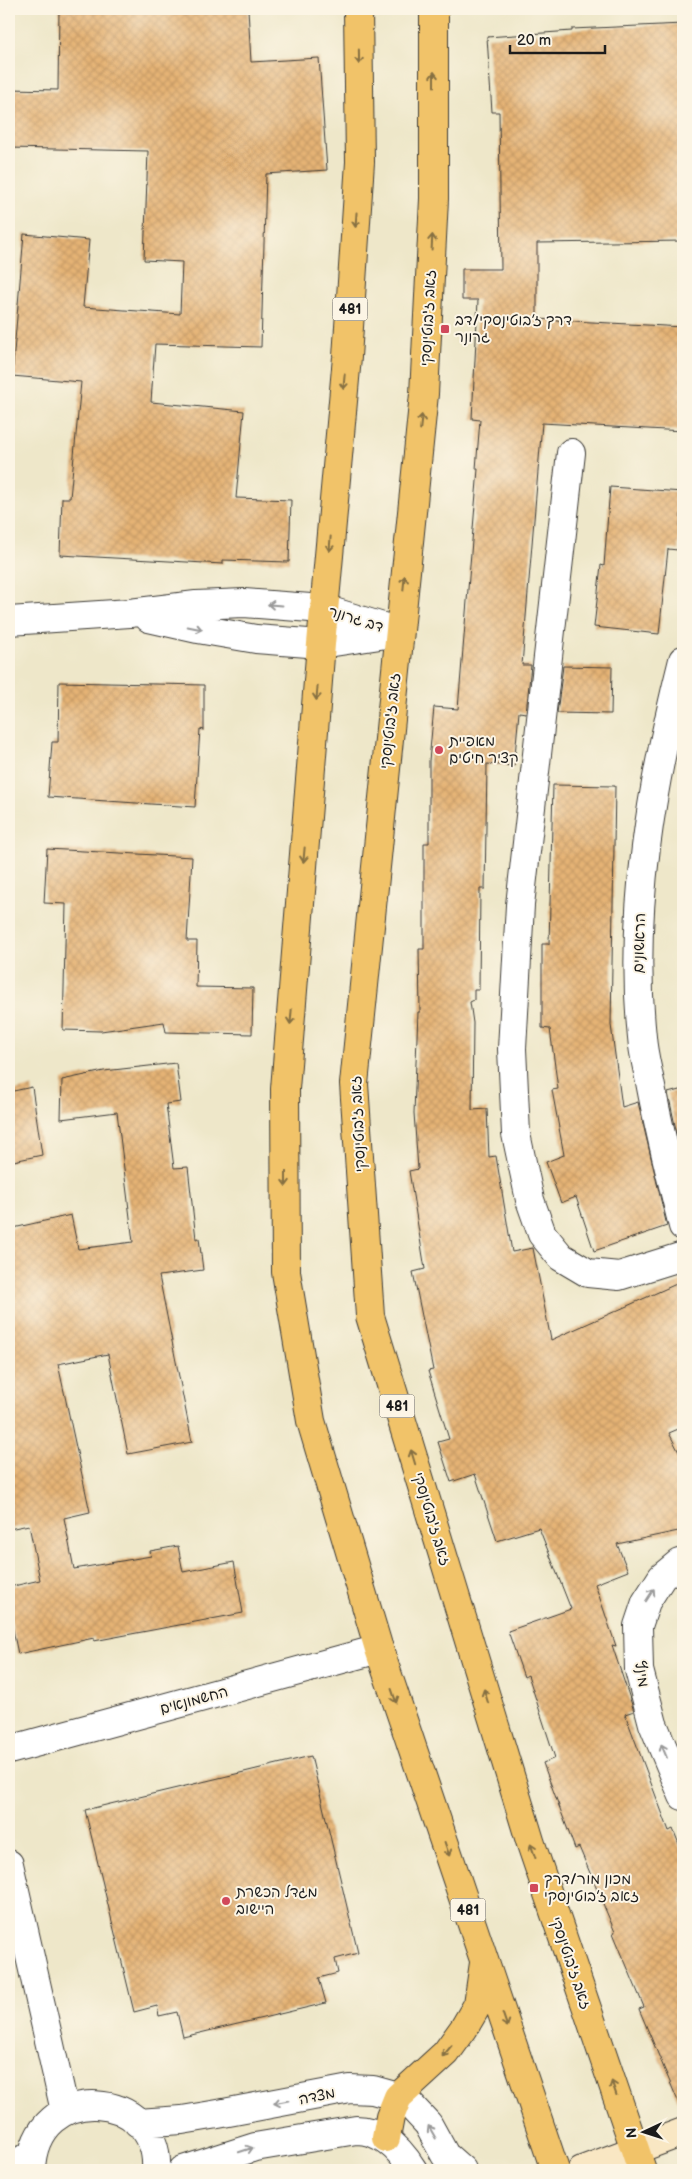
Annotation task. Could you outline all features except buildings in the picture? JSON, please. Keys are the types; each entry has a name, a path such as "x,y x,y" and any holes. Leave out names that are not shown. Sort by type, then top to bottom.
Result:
{"main road":[{"name":"481","path":"358,9 360,162 347,357 320,644 285,1089 286,1272 311,1421 379,1650 555,2170"},
{"name":"זאב ז'בוטינסקי","path":"434,9 434,199 424,394 354,1084 370,1316 531,1844 639,2160"},
{"path":"386,2138 398,2097 446,2053 478,2004 484,1959"}],"street":[{"path":"571,453 520,904 512,1049 516,1134 533,1208 542,1234 561,1257 588,1273 619,1276 683,1256"},
{"name":"דב גרונר","path":"9,621 130,613 196,605 244,603 324,609 399,632"},
{"name":"דב גרונר","path":"130,613 198,629 256,639 320,644 399,632"},
{"name":"הראשונים","path":"683,660 670,710 646,835 637,959 642,1039 657,1120 683,1226"},
{"name":"מינץ","path":"683,1562 679,1563 662,1577 646,1602 638,1626 639,1670 653,1724 683,1796"},
{"name":"החשמונאים","path":"9,1750 379,1650"},
{"path":"9,1864 65,2111"},
{"name":"מצדה","path":"138,2123 182,2120 350,2089 373,2090 398,2097 412,2107 428,2124 445,2155 462,2170"},
{"path":"24,2164 38,2137 50,2122 65,2111 84,2104 104,2105 123,2111 138,2123 148,2136 154,2150 156,2170"},
{"path":"183,2170 255,2147 356,2130 367,2130 386,2138 405,2157 413,2170"},
{"path":"582,2170 639,2160 683,2132"}],"place":[{"name":"דרך ז׳בוטינסקי/דב גרונר","path":"445,329"},
{"name":"מאפיית קציר חיטים","path":"439,750"},
{"name":"מכון מור/דרך זאב ז׳בוטינסקי","path":"534,1888"},
{"name":"מגדל הכשרת היישוב","path":"226,1901"}]}
